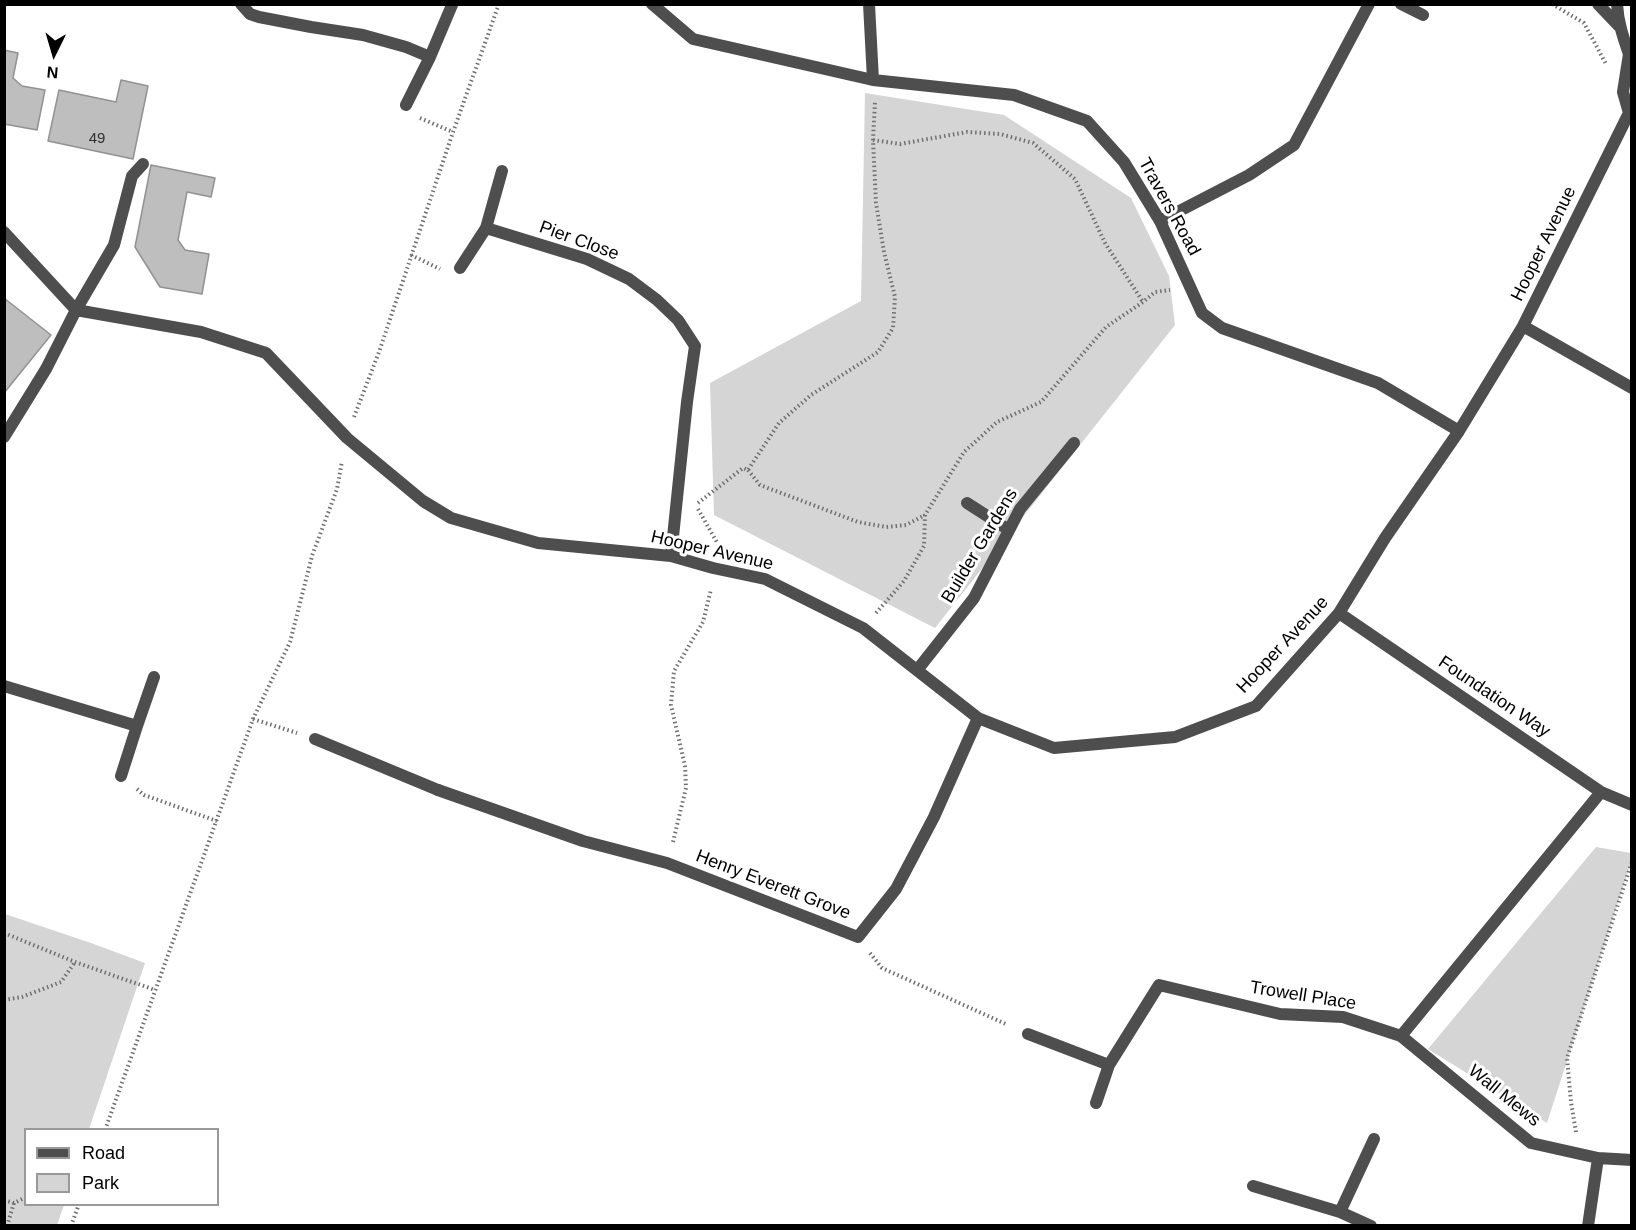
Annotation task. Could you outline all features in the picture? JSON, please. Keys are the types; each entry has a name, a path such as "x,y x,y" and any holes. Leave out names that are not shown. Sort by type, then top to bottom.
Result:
{"street":[{"path":"241,4 250,14 259,17 363,35 406,47 430,57"},
{"name":"Travers Road","path":"652,4 693,39 873,80 1014,95 1087,121 1124,162 1160,221 1202,313 1222,328 1378,383 1459,431"},
{"path":"869,4 873,80"},
{"path":"1160,221 1249,176 1294,145 1369,4"},
{"path":"1401,4 1423,15"},
{"path":"1598,4 1620,27"},
{"path":"1617,4 1620,27 1630,55"},
{"path":"406,105 452,5"},
{"name":"Hooper Avenue","path":"76,310 201,332 266,353 347,438 423,501 451,518 538,543 671,556 765,579 863,628 978,718 1054,748 1175,737 1256,706 1339,613 1385,538 1459,431 1523,326 1630,113 1623,92 1630,55"},
{"path":"4,437 46,369 76,310 114,244 132,176 143,164"},
{"path":"460,268 486,228 502,171"},
{"name":"Pier Close","path":"486,228 587,259 629,279 657,300 678,320 695,346 671,556"},
{"path":"4,232 76,310"},
{"path":"1523,326 1632,388"},
{"name":"Builder Gardens","path":"918,669 974,598 1020,509 1074,443"},
{"path":"967,503 1009,530"},
{"name":"Foundation Way","path":"1339,613 1601,792 1632,805"},
{"path":"121,776 154,677"},
{"path":"4,686 137,726"},
{"name":"Henry Everett Grove","path":"315,739 438,790 583,841 667,863 858,936 896,890 934,817 978,718"},
{"path":"1401,1036 1601,792"},
{"name":"Trowell Place","path":"1096,1103 1109,1065 1159,985 1281,1014 1343,1017 1401,1036"},
{"path":"1028,1034 1109,1065"},
{"name":"Wall Mews","path":"1401,1036 1531,1143 1598,1158 1632,1160"},
{"path":"1340,1212 1374,1139"},
{"path":"1588,1226 1598,1158"},
{"path":"1253,1186 1340,1212 1371,1226"}],"path":[{"path":"106,1128 253,719 290,642 312,556 337,489 347,438 499,4"},
{"path":"1552,4 1584,23 1600,55 1623,92"},
{"path":"748,470 779,423 811,395 878,352 893,328 896,297 884,252 876,203 873,80"},
{"path":"406,105 422,120 453,132"},
{"path":"873,141 900,144 967,132 1000,134 1033,143 1075,179 1105,243 1143,302"},
{"path":"863,628 904,581 924,546 925,515 964,452 997,422 1041,402 1106,327 1155,292 1191,287"},
{"path":"667,863 686,788 684,766 671,705 674,671 703,621 710,599 713,568 719,545 695,505 743,468 748,470 760,485 858,522 886,527 906,525 925,515"},
{"path":"253,719 315,739"},
{"path":"121,776 144,795 217,821"},
{"path":"1580,1154 1571,1102 1567,1058 1632,862"},
{"path":"4,933 75,962 155,990"},
{"path":"858,936 882,968 1028,1034"},
{"path":"4,1000 22,997 61,982 75,962"},
{"path":"4,1200 14,1203 24,1198"},
{"path":"7,1226 14,1203"},
{"path":"71,1226 78,1206"}],"green space":[{"path":"865,93 1004,115 1131,198 1169,276 1175,325 935,628 714,515 710,383 861,301"},
{"path":"1596,847 1631,853 1631,862 1547,1123 1428,1049"},
{"path":"5,914 145,963 89,1128 24,1128 24,1206 64,1206 57,1225 5,1225"}],"building":[{"path":"4,50 18,53 13,78 22,86 45,90 37,130 4,124"},
{"path":"121,80 148,86 133,159 48,141 59,90 116,102"},
{"path":"151,165 215,178 211,197 187,192 178,240 185,250 209,254 202,294 160,287 135,247"},
{"path":"4,298 51,335 4,393"}]}
